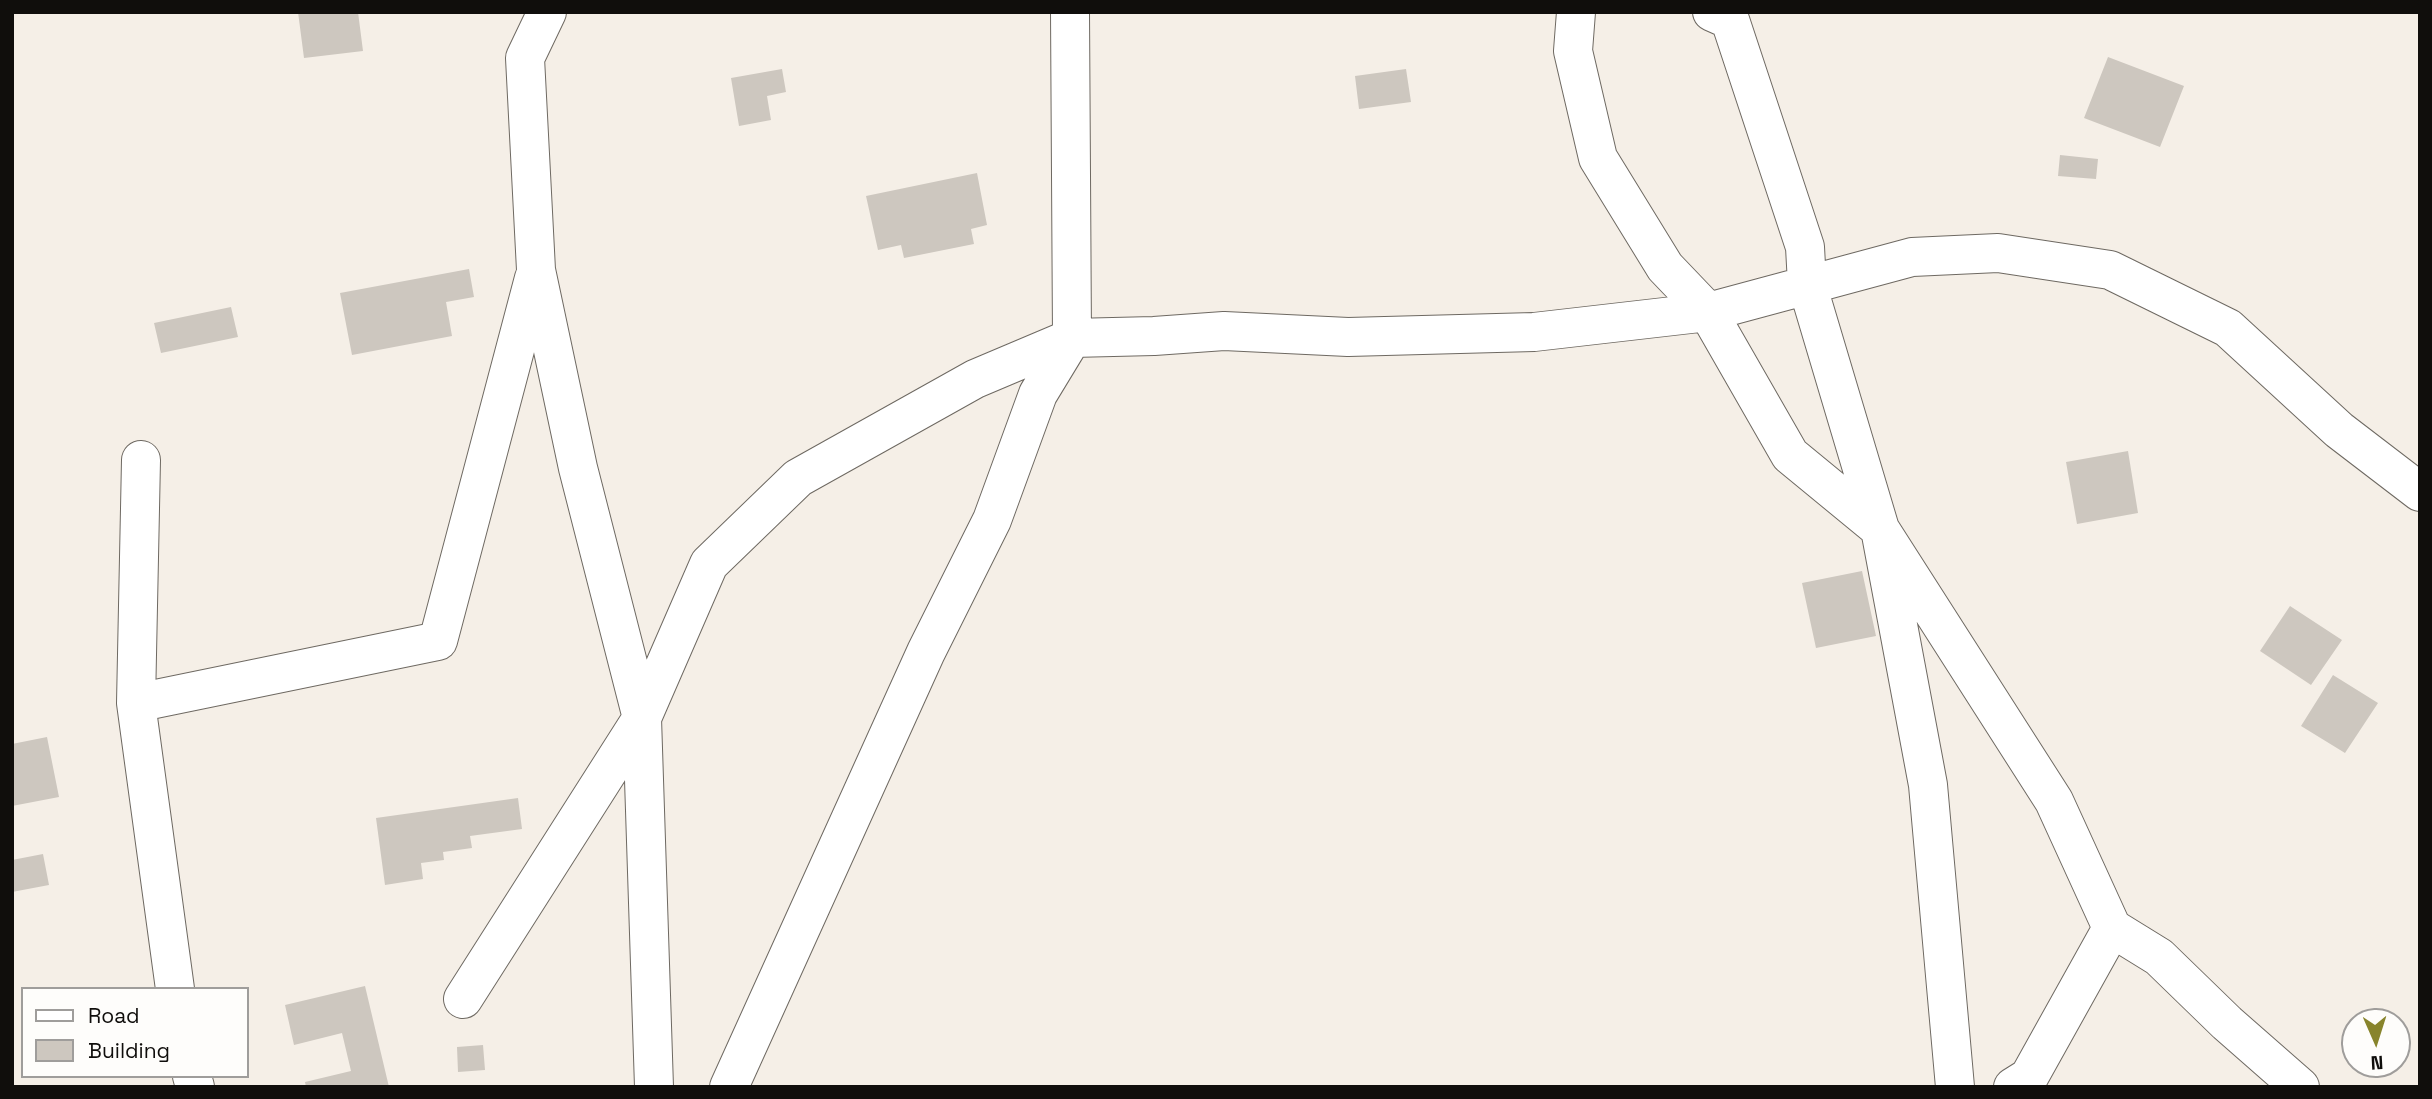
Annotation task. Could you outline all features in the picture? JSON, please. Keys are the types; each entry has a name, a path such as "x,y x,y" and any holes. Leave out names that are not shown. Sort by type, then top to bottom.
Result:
{"street":[{"path":"547,12 525,58 536,270 578,468 642,718 653,1087"},
{"path":"729,1087 926,652 992,520 1038,394 1072,338 1070,12"},
{"path":"1576,12 1573,51 1598,158 1665,267 1709,312 1790,455 1880,528 2054,801 2112,928 2159,957 2227,1023 2300,1087"},
{"path":"1712,12 1730,20 1805,247 1807,284 1880,528 1928,785 1955,1087"},
{"path":"463,999 642,718 709,564 798,478 975,379 1072,338 1224,331 1348,337 1534,332 1709,312 1912,257 1998,253 2110,270 2228,328 2339,430 2420,492"},
{"path":"136,703 438,641 536,270"},
{"path":"141,460 136,703 175,987"},
{"path":"2013,1087 2029,1077 2112,928"}],"building":[{"path":"298,12 358,12 363,51 304,58"},
{"path":"2108,57 2184,86 2160,147 2084,118"},
{"path":"782,69 786,92 767,96 771,120 739,126 731,78"},
{"path":"1406,69 1411,102 1359,109 1355,76"},
{"path":"2060,155 2098,159 2096,179 2058,176"},
{"path":"977,173 987,225 971,229 974,244 904,258 901,245 878,250 866,196"},
{"path":"469,269 474,297 446,302 452,336 352,355 340,293"},
{"path":"231,307 238,337 161,353 154,323"},
{"path":"2128,451 2138,513 2077,524 2066,462"},
{"path":"1862,571 1876,636 1816,648 1802,583"},
{"path":"2290,606 2342,640 2311,685 2260,651"},
{"path":"2333,675 2378,703 2345,753 2301,726"},
{"path":"47,737 59,797 12,806 12,744"},
{"path":"518,798 522,829 470,836 472,848 443,852 444,860 421,863 423,879 385,885 376,818"},
{"path":"43,854 49,885 12,892 12,860"},
{"path":"365,986 389,1087 306,1087 305,1082 351,1071 342,1033 294,1045 285,1005"},
{"path":"483,1045 485,1070 458,1072 457,1047"}]}
